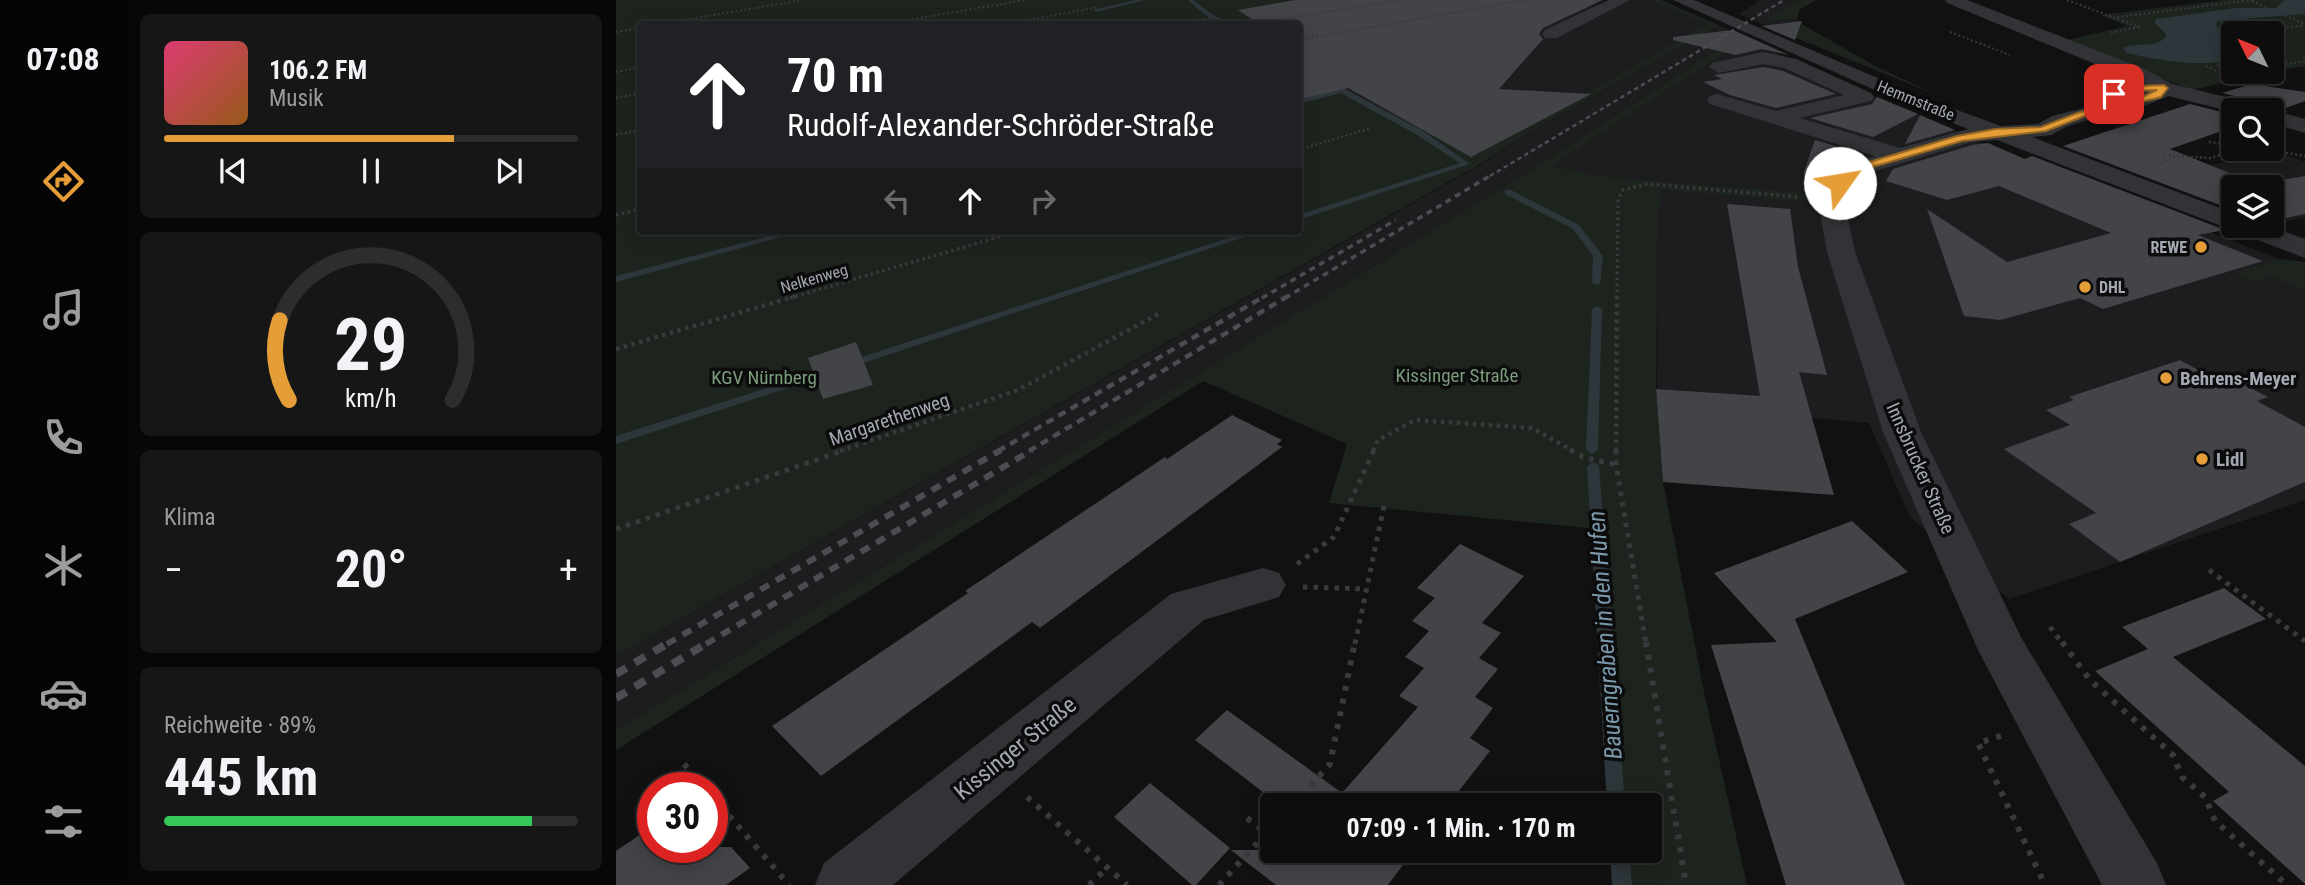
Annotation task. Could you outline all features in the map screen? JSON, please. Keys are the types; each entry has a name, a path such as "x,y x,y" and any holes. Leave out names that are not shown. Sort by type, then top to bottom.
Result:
{"street":[{"path":"1551,34 1622,0"},
{"name":"Hemmstraße","path":"1681,0 1920,103 2221,217"},
{"path":"1953,0 2138,73 2164,88 2221,102"},
{"path":"1718,67 1763,58 1789,63 1864,97 1774,118"},
{"path":"1831,200 1840,183 1856,169 1970,135 2043,130 2060,121 2147,99 2158,95 2164,88"},
{"path":"1717,100 1901,156"},
{"path":"2284,120 2305,126"},
{"name":"Innsbrucker Straße","path":"1831,200 1841,252 1864,281 1902,432 2003,650 2135,885"},
{"path":"2275,238 2305,249"},
{"name":"Kissinger Straße","path":"846,885 1188,607 1263,585"}],"path":[{"path":"678,21 803,0"},
{"path":"903,21 1025,0"},
{"path":"1272,21 1400,0"},
{"path":"1302,39 1526,0"},
{"path":"2068,0 2077,0"},
{"path":"2068,0 2116,17 2252,0 2305,25"},
{"path":"1022,21 1099,7"},
{"path":"1182,21 1213,17 1226,21"},
{"path":"2284,28 2305,25"},
{"path":"616,32 637,28"},
{"path":"1950,32 2010,55"},
{"path":"2284,60 2288,64"},
{"path":"2284,65 2305,61"},
{"path":"2217,65 2221,66"},
{"path":"2206,66 2216,71"},
{"path":"616,72 637,68"},
{"path":"616,98 637,94"},
{"path":"1302,148 1371,128"},
{"path":"616,135 637,131"},
{"path":"2209,142 2221,144"},
{"path":"2284,152 2305,156"},
{"path":"2164,154 2221,157"},
{"path":"2161,163 2176,156"},
{"path":"1686,885 1616,465 1618,199 1623,190 1647,184 1831,200"},
{"path":"616,215 637,210"},
{"name":"Nelkenweg","path":"616,349 1005,235"},
{"name":"Margarethenweg","path":"616,529 1018,390 1160,313"},
{"path":"1263,585 1334,537 1378,440 1415,419 1532,428 1583,457 1616,465"},
{"path":"1304,793 1331,764 1385,501"},
{"path":"2209,570 2305,641"},
{"path":"1263,585 1366,590"},
{"path":"2050,627 2090,680 2172,755 2182,777 2205,797 2215,821 2287,885"},
{"path":"2044,724 1978,743 2045,885"},
{"path":"684,764 691,772"},
{"path":"992,767 1127,885"},
{"path":"728,814 789,885"},
{"path":"1247,818 1260,825"},
{"path":"1219,885 1260,841"},
{"path":"1089,885 1107,868"}],"shaded area":[{"path":"1608,0 1649,0 1708,24 1516,133 1458,112 1413,126 1302,67 1302,64 1580,10"},
{"path":"1760,0 1797,0 1764,21 1797,19 1805,26 1787,29 1774,23 1764,25 1739,14"},
{"path":"2285,0 2305,0 2305,14 2217,21 2216,26 2221,29 2221,62 2180,62 2127,53 2123,48 2163,40 2167,35 2155,23 2156,19 2236,8 2276,8"},
{"path":"1719,25 1739,35 1542,163 616,730 616,656 1480,165 1525,135"},
{"path":"1746,39 1986,145 2305,269 2305,500 2009,599 1910,517 1869,423 1657,403 1658,219 1662,190 1813,203 1811,193 1606,177 1550,166"},
{"path":"2284,154 2305,162 2305,217 2284,222 2284,175 2221,175 2221,182 2190,168 2236,161 2284,161"}],"green space":[{"name":"KGV Nürnberg","path":"616,0 1552,0 1302,24 1302,21 637,21 637,235 1302,235 1302,67 1413,126 1458,112 1516,133 1707,24 1649,0 1661,0 1719,25 1525,135 1480,164 616,656"},
{"path":"1797,0 1816,0 1799,10 1797,19 1763,21"},
{"path":"2225,0 2305,0 2305,66 2284,70 2284,21 2221,21 2221,83 2192,90 2063,41 2127,26 2101,15"},
{"path":"1774,23 1787,29 1805,26 1877,67 1942,97 1764,25"},
{"path":"1739,35 1746,39 1551,166 1607,177 1811,193 1813,203 1662,190 1658,219 1656,389 1663,482 1704,692 1747,885 1622,885 1620,863 1662,863 1662,793 1615,793 1598,529 1329,503 1347,444 1203,381 616,750 616,730 1542,163"},
{"path":"2279,259 2305,262 2305,291 2271,276 2253,282 2234,274"}],"building":[{"path":"1295,0 1603,0 1543,28 1539,34 1543,39 1499,89 1591,94 1471,157 1348,88 1302,99 1302,21 1254,21 1238,10"},
{"path":"1802,21 1795,40 1762,26"},
{"path":"1733,30 1789,55 1762,49 1735,55 1673,40 1673,37"},
{"path":"1764,67 1783,71 1836,94 1776,108 1730,95 1703,82 1722,79 1714,75"},
{"path":"2252,84 2305,92 2305,101 2284,109 2284,98 2243,98 2222,93"},
{"path":"1877,97 1918,114 1873,137 1810,118 1872,104"},
{"path":"2190,104 2221,112 2221,131 2170,149 2235,175 2221,175 2221,205 2063,146"},
{"path":"1920,115 1955,130 1905,144"},
{"path":"1815,140 1848,150 1803,174"},
{"path":"1988,143 2025,159 2032,156 2221,228 2221,231 2198,235 2263,261 2103,309 2080,298 2000,320 1964,316 1927,209 2007,262 2111,233 1999,186 1947,200 1886,181 1893,169 1972,145"},
{"path":"2305,176 2305,214 2284,218 2284,180"},
{"path":"1727,204 1790,209 1798,267 1827,375 1799,372 1834,495 1663,482 1656,389 1760,396"},
{"path":"856,342 873,385 823,399 808,358"},
{"path":"2180,360 2211,377 2221,373 2268,397 2257,401 2305,427 2305,482 2120,562 2069,524 2096,513 2004,449 2070,425 2046,410 2074,400 2069,397"},
{"path":"1232,415 1282,440 1277,444 1282,447 1040,628 1032,622 821,776 772,726 968,593 965,591"},
{"path":"1852,521 1908,572 1795,619 1905,885 1786,885 1711,645 1777,642 1714,573"},
{"path":"1460,544 1524,576 1482,623 1501,633 1479,658 1498,669 1475,697 1493,708 1470,738 1490,751 1457,793 1342,793 1418,707 1399,696 1424,668 1405,657 1429,631 1412,621 1435,598 1417,588"},
{"path":"2224,588 2266,619 2173,657 2305,766 2305,884 2213,801 2229,792 2095,671 2148,649 2122,627"},
{"path":"1227,710 1342,793 1264,793 1195,740"},
{"path":"1150,783 1230,848 1196,885 1192,885 1114,817"},
{"path":"637,837 637,863 728,863 728,847 731,847 750,868 726,885 616,885 616,851"},
{"path":"1231,850 1260,850 1260,863 1404,863 1388,885 1276,885"}],"waterway":[{"path":"1096,10 1143,0"},
{"name":"Bauerngraben in den Hufen","path":"1190,0 1222,21"},
{"name":"Bauerngraben in den Hufen","path":"1328,83 1342,90"},
{"path":"1302,101 1342,90"},
{"name":"Bauerngraben in den Hufen","path":"1342,90 1420,133 1466,164"},
{"path":"1302,217 1465,164"},
{"name":"Bauerngraben in den Hufen","path":"1508,192 1576,227 1598,256 1597,282"},
{"path":"616,279 784,235"},
{"path":"847,365 1247,235"},
{"name":"Bauerngraben in den Hufen","path":"1592,450 1597,309"},
{"path":"616,440 830,371"},
{"name":"Bauerngraben in den Hufen","path":"1593,466 1615,793"},
{"name":"Bauerngraben in den Hufen","path":"1620,863 1622,885"}],"railway":[{"path":"1490,176 1784,0"},
{"path":"1285,298 1493,174"},
{"path":"1262,298 1396,220"},
{"path":"998,451 1265,296"},
{"path":"1029,451 1288,296"},
{"path":"667,644 1001,450"},
{"path":"706,644 1032,450"},
{"path":"616,674 670,642"},
{"path":"616,698 709,642"}],"place":[{"name":"REWE","path":"2201,247"},
{"name":"DHL","path":"2085,287"},
{"name":"Behrens-Meyer","path":"2166,378"},
{"name":"Lidl","path":"2202,459"}],"route":[{"path":"1840,183 1856,169 1970,135 2043,130 2083,114 2135,103 2158,95 2164,88 2137,88 2114,94"}]}
